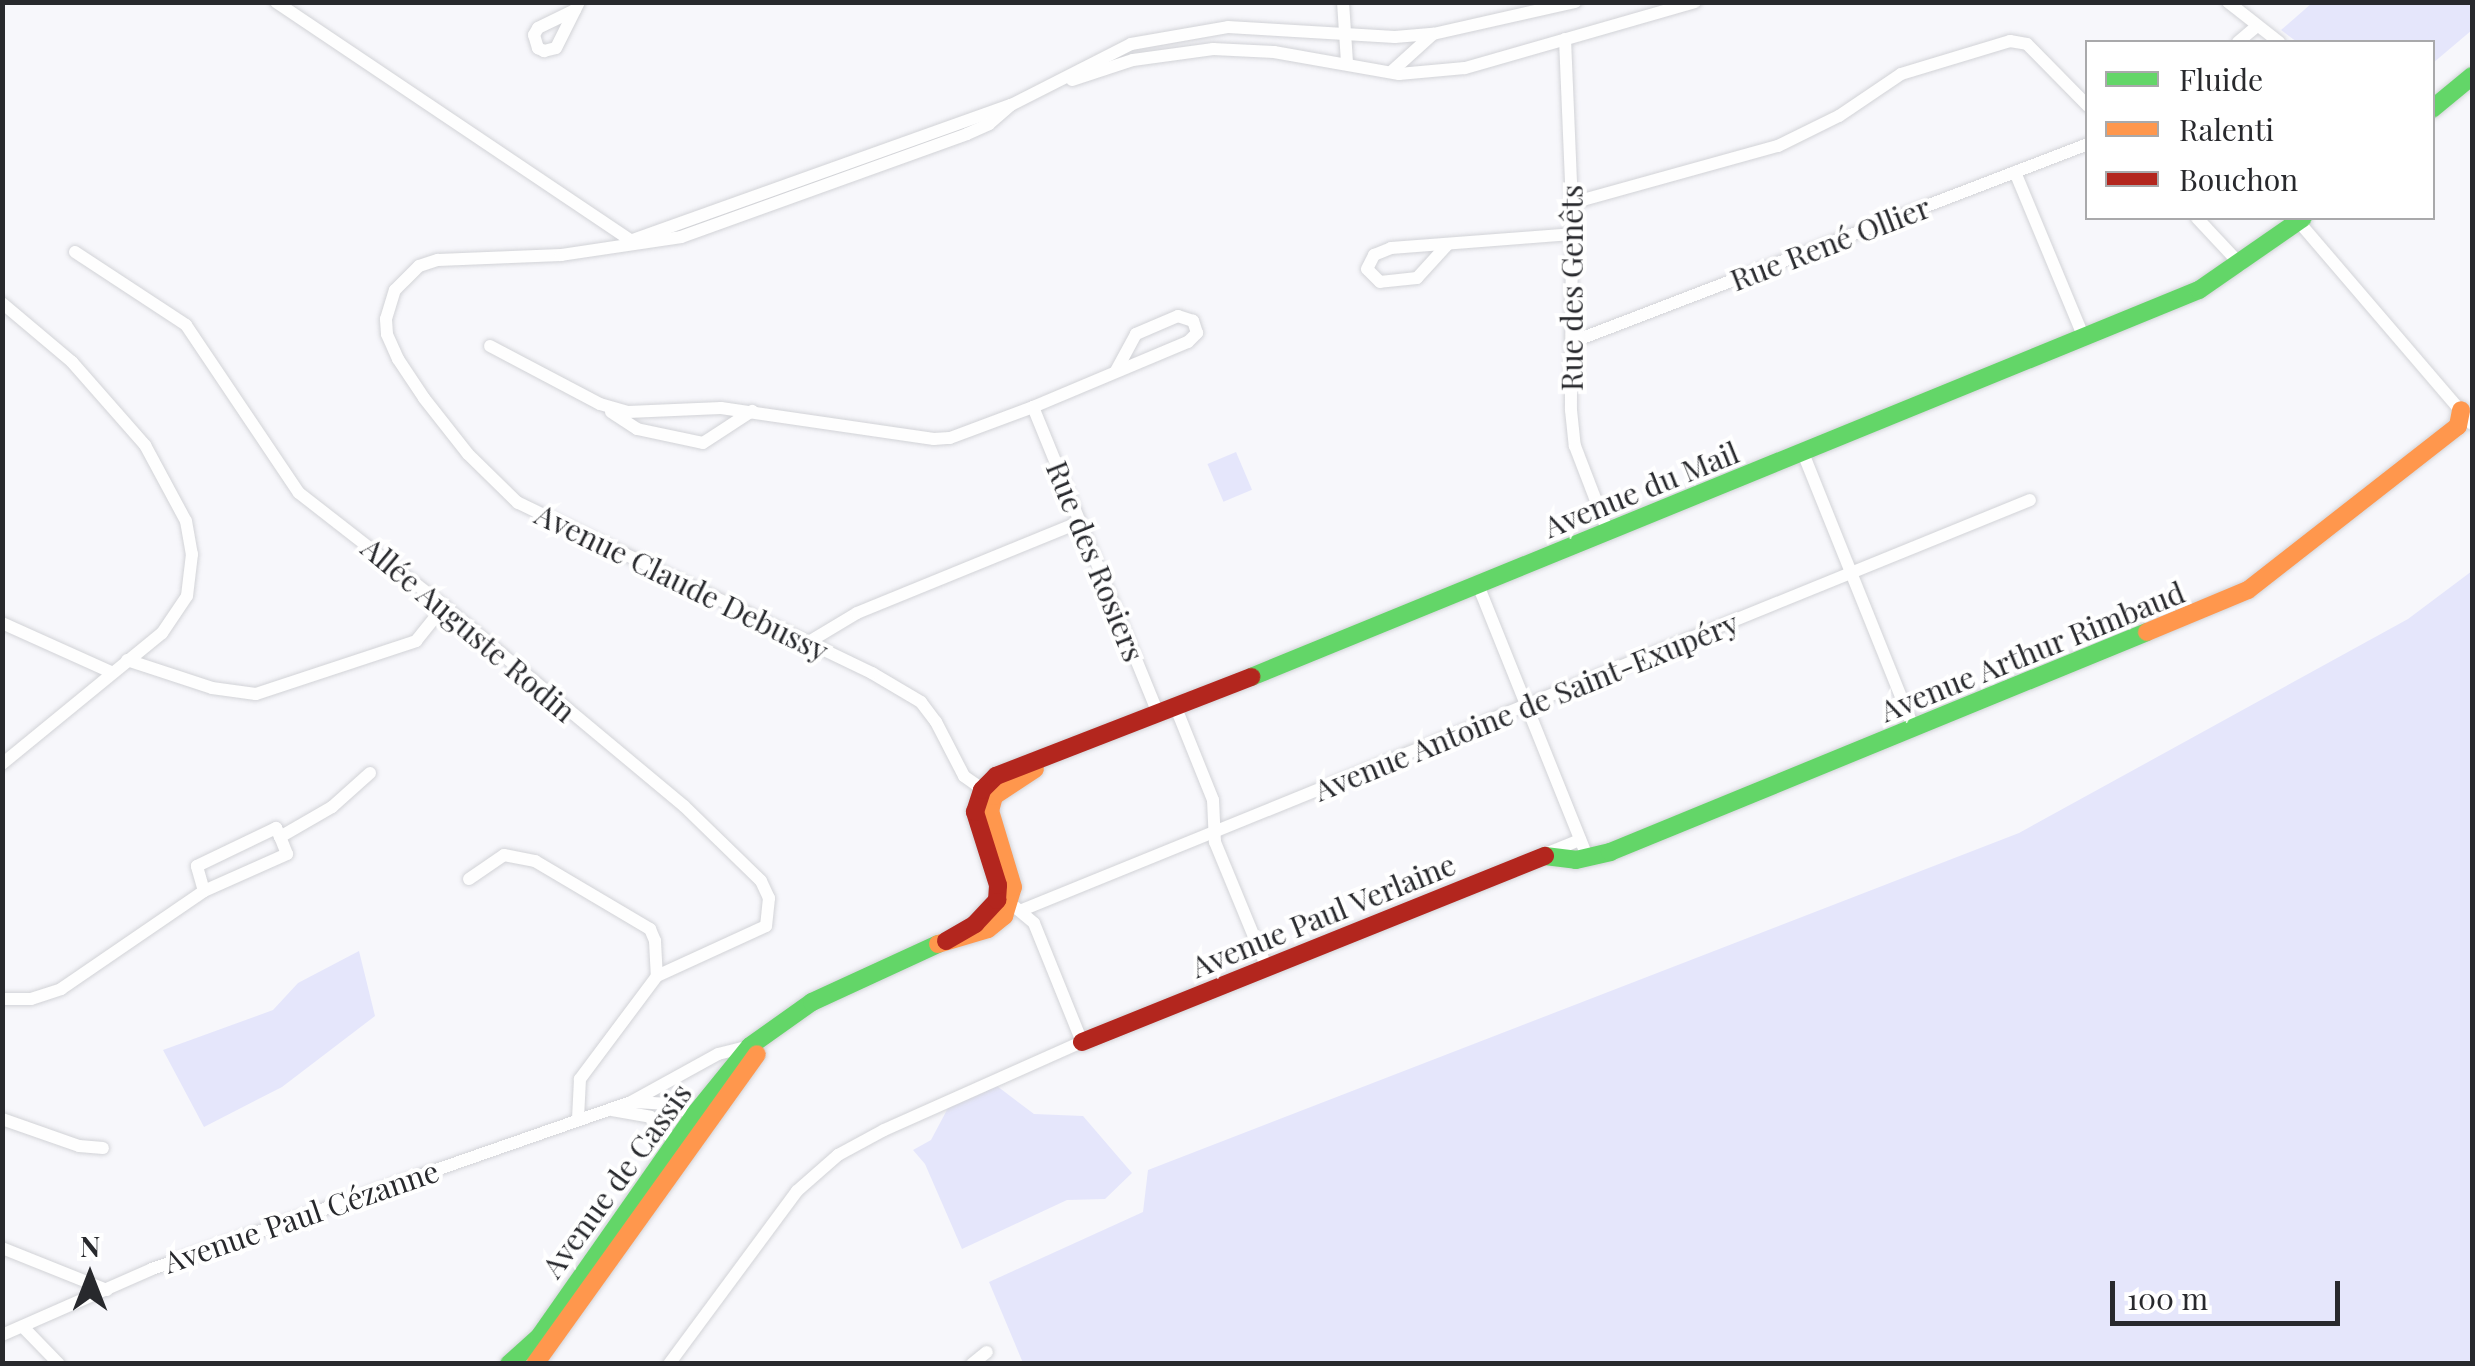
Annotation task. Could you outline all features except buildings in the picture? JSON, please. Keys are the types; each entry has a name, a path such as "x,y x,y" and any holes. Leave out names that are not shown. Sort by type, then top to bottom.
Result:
{"main road":[{"path":"2435,107 2472,76"},
{"name":"Avenue du Mail","path":"988,793 996,776 1057,756 2163,306 2241,265 2300,220"},
{"name":"Avenue Arthur Rimbaud","path":"1588,859 2248,590 2466,421"},
{"path":"988,793 976,804 976,824 1009,905"},
{"name":"Avenue Paul Verlaine","path":"1082,1042 1541,855 1588,859"},
{"name":"Avenue de Cassis","path":"509,1364 530,1357 682,1148 750,1046 812,1002 861,976 946,941 988,930 1004,916 1009,905"},
{"name":"Avenue de Cassis","path":"701,1119 771,1033"}],"street":[{"path":"276,2 631,241"},
{"path":"1342,2 1347,63"},
{"name":"Avenue Claude Debussy","path":"988,793 964,776 936,722 920,702 518,503 468,454 424,398 387,334 388,308 394,290 418,266 467,258 561,255 631,241 1011,105 1130,44 1192,30 1228,27 1433,34 1575,2"},
{"name":"Avenue Claude Debussy","path":"1050,86 1134,60 1213,49 1347,63 1390,72 1465,68 1695,2"},
{"path":"2228,2 2276,40"},
{"path":"2240,40 2257,26"},
{"path":"1390,72 1433,34"},
{"name":"Rue des Genêts","path":"1565,39 1575,446 1608,532"},
{"path":"1572,202 1770,149 1839,116 1901,74 2010,42 2027,44 2085,103"},
{"name":"Rue René Ollier","path":"1572,342 2085,145"},
{"path":"2015,172 2084,338"},
{"path":"2199,220 2241,265"},
{"path":"2302,220 2466,421"},
{"path":"1448,244 1416,278 1380,282 1367,269 1380,251 1448,244 1572,234"},
{"name":"Allée Auguste Rodin","path":"75,252 186,325 299,492 444,606 684,806 761,881 769,898 766,926 656,976"},
{"path":"2,302 72,362 118,412 170,484 186,521 192,554 187,596 162,633 2,764"},
{"path":"600,404 628,412 752,411 934,439 950,438 1033,406 1116,372 1194,339 1193,321 1178,316 1136,334 1116,372"},
{"path":"490,346 600,404 637,430 703,443 752,411"},
{"name":"Rue des Rosiers","path":"1033,406 1080,522 1167,711 1213,800 1217,846 1268,968"},
{"path":"1803,453 1914,729"},
{"name":"Avenue Antoine de Saint-Exupéry","path":"1009,905 1215,828 1235,826 2030,500"},
{"path":"807,643 857,614 1080,522"},
{"path":"1478,585 1588,859"},
{"path":"127,660 212,688 256,694 416,641 444,606"},
{"path":"2,623 110,672"},
{"path":"280,837 332,808 370,773"},
{"path":"1198,822 1215,828"},
{"path":"2,1000 30,999 62,989 204,891 287,854 276,828 197,866 204,891"},
{"path":"1541,855 1580,840"},
{"path":"469,879 504,854 536,861 650,929 659,954 656,976 580,1079 578,1119"},
{"path":"1009,905 1034,923 1082,1042"},
{"name":"Avenue Paul Verlaine","path":"669,1364 797,1190 838,1155 900,1122 1082,1042"},
{"name":"Avenue Paul Cézanne","path":"2,1335 152,1269 631,1102 718,1054 750,1046"},
{"name":"Avenue Paul Cézanne","path":"631,1102 670,1104 701,1119"},
{"path":"604,1110 650,1117 682,1148"},
{"path":"2,1118 79,1146 103,1148"},
{"path":"2,1248 107,1290"},
{"path":"24,1328 59,1364"},
{"path":"972,1364 987,1352"}],"shaded area":[{"path":"2312,3 2472,3 2472,30 2435,61 2435,40 2294,40 2281,30"},
{"path":"1236,452 1252,490 1223,502 1207,464"},
{"path":"2472,571 2472,1363 1023,1363 989,1282 1143,1212 1148,1170 2019,833 2408,619"},
{"path":"359,951 375,1016 282,1087 204,1127 163,1050 273,1010 298,983"},
{"path":"997,1086 1034,1114 1083,1116 1132,1173 1105,1199 1067,1200 962,1249 925,1164 913,1150 931,1140 948,1108"}],"traffic: fast":[{"path":"2435,107 2472,76"},
{"path":"1251,677 2199,290 2300,220"},
{"path":"1545,856 1576,860 1610,852 2147,632"},
{"path":"509,1364 539,1337 695,1114 750,1046 812,1002 938,944"}],"traffic: slow":[{"path":"2147,632 2248,590 2458,426 2461,410"},
{"path":"938,944 988,929 1004,916 1013,887 990,811 994,796 1035,769"},
{"path":"535,1364 757,1054"}],"traffic: jam":[{"path":"946,941 975,924 997,900 998,885 975,812 982,790 996,776 1251,677"},
{"path":"1082,1042 1545,856"}]}
